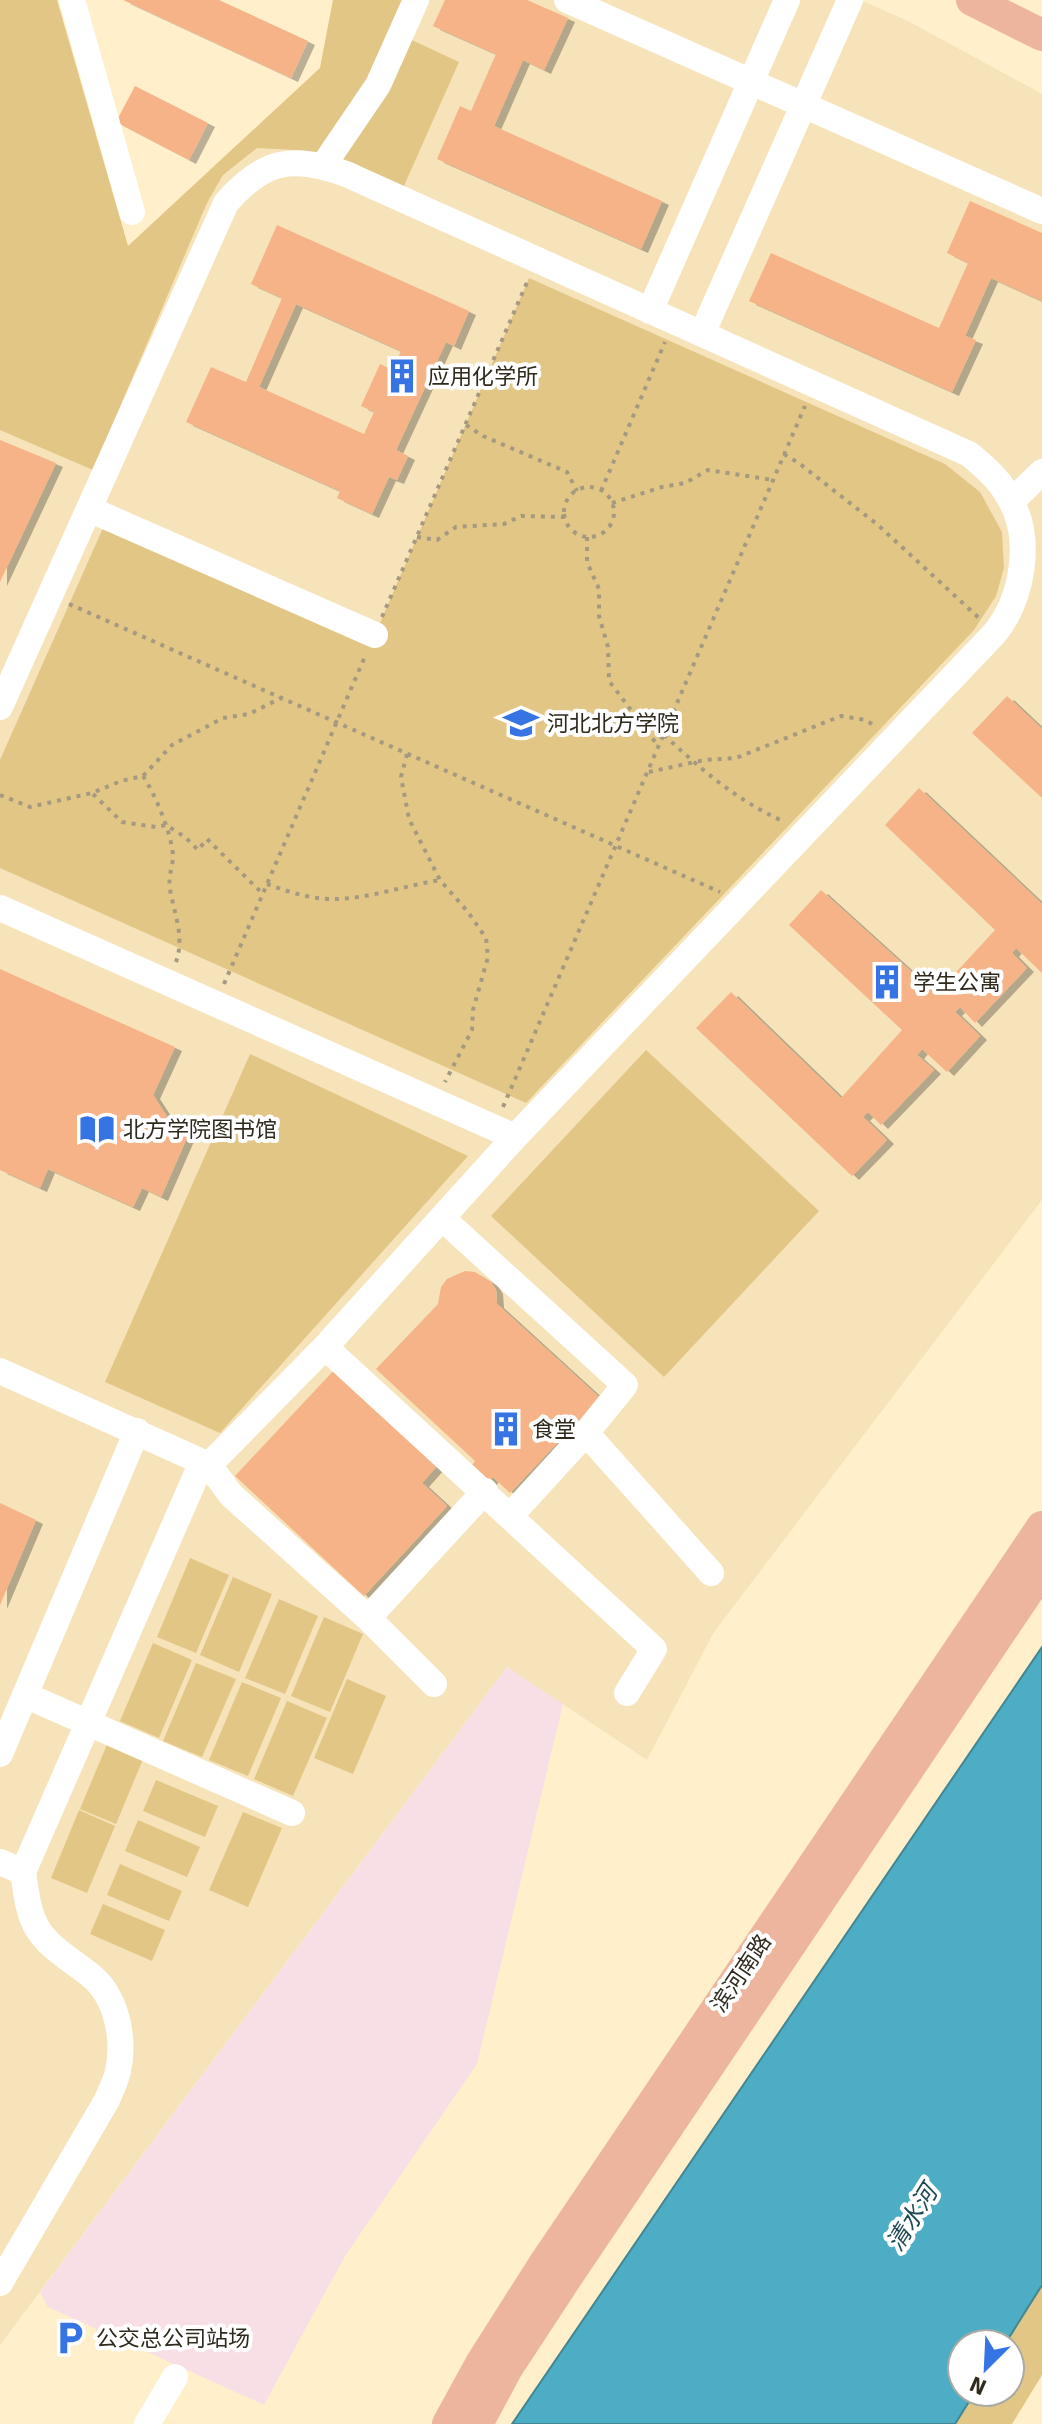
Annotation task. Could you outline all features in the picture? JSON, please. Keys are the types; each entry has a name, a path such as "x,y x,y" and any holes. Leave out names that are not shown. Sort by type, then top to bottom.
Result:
{"main road":[{"path":"972,0 1015,8 1042,35"},
{"name":"滨河南路","path":"448,2424 482,2362 543,2266 1042,1527"},
{"name":"滨河南路","path":"477,2424 507,2368 566,2278 1042,1570"}],"street":[{"path":"72,0 132,212"},
{"path":"323,166 378,85 416,0"},
{"path":"567,0 1042,211"},
{"path":"662,316 751,82 787,0"},
{"path":"702,334 850,0"},
{"path":"0,707 226,203 241,185 267,169 291,161 323,166 969,454 999,482 1012,501 1031,543 1022,559 1019,583 1010,606 994,634 740,901 505,1132 442,1218 325,1347 205,1463 88,1722 11,1867 36,1925 46,1940 93,1977 111,2000 120,2034 118,2071 107,2100 0,2283"},
{"path":"1012,501 1042,472"},
{"path":"89,509 375,635"},
{"path":"0,908 505,1132"},
{"path":"442,1218 625,1385 511,1515"},
{"path":"325,1347 654,1649 627,1693"},
{"path":"0,1371 205,1463 231,1495 368,1618 434,1684"},
{"path":"0,1754 137,1431"},
{"path":"586,1433 711,1573"},
{"path":"368,1618 485,1491"},
{"path":"25,1695 292,1813"},
{"path":"147,2424 175,2377"}],"path":[{"path":"601,491 662,316"},
{"path":"505,1132 617,846 814,384"},
{"path":"465,425 483,436 567,472 577,491"},
{"path":"784,454 878,525 951,590 994,634"},
{"path":"612,503 685,483 708,470 773,480"},
{"path":"593,488 601,491 612,503 614,511 609,527 595,537 572,531 565,517 567,502 577,491 593,488"},
{"path":"417,537 437,540 456,527 504,524 521,516 565,517"},
{"path":"587,537 587,562 599,589 599,616 608,647 609,681 659,747"},
{"path":"50,596 740,901"},
{"path":"0,795 30,807 92,793 143,776 172,745 223,718 249,714 281,698"},
{"path":"649,772 704,760 736,758 841,716 866,720 894,740"},
{"path":"664,735 714,781 758,810 807,832"},
{"path":"407,754 401,777 409,819 440,880 486,938 488,957 473,1010 472,1030 436,1102"},
{"path":"143,776 166,825 173,856 169,873 170,890 179,922 181,949 169,983"},
{"path":"92,793 122,822 156,827 166,825 198,850 207,839 263,894"},
{"path":"267,884 296,894 327,899 365,896 405,885 440,880"}],"shaded area":[{"name":"河北北方学院","path":"0,0 57,0 128,246 320,68 333,0 860,0 908,21 1042,94 1042,1200 714,1632 647,1760 507,1667 0,2345"},
{"path":"0,0 57,0 128,246 320,68 333,0 416,0 401,35 459,62 403,188 354,163 296,150 257,148 223,175 207,203 93,470 0,430"},
{"path":"529,278 945,464 980,492 1002,532 1004,568 996,596 974,630 526,1103 0,868 0,760 103,528 370,646"},
{"path":"646,1050 819,1211 664,1377 491,1216"},
{"path":"250,1054 468,1156 220,1433 105,1382"},
{"path":"190,1558 229,1575 196,1653 157,1637"},
{"path":"233,1577 272,1594 239,1672 200,1655"},
{"path":"279,1599 318,1616 285,1694 245,1678"},
{"path":"324,1617 363,1634 330,1712 291,1696"},
{"path":"153,1643 192,1660 159,1738 120,1721"},
{"path":"196,1663 236,1679 202,1757 163,1741"},
{"path":"507,1667 563,1704 477,2064 345,2256 264,2405 48,2307 40,2292"},
{"path":"347,1679 386,1696 353,1774 314,1758"},
{"path":"242,1682 281,1698 248,1776 209,1760"},
{"path":"287,1701 327,1718 293,1796 254,1779"},
{"path":"108,1742 144,1757 116,1824 80,1809"},
{"path":"156,1780 218,1806 205,1837 143,1811"},
{"path":"79,1810 115,1826 87,1893 51,1878"},
{"path":"243,1812 282,1828 248,1907 209,1890"},
{"path":"138,1820 200,1847 187,1877 125,1851"},
{"path":"120,1864 182,1891 169,1921 107,1895"},
{"path":"103,1904 165,1930 152,1961 90,1934"},
{"path":"1042,2285 1042,2375 1026,2401 1026,2328 1015,2328"},
{"path":"965,2408 1022,2408 1012,2424 955,2424"}],"water":[{"name":"清水河","path":"1042,1647 1042,2285 1015,2328 946,2328 946,2408 965,2408 955,2424 512,2424"}],"building":[{"path":"123,0 219,0 308,41 291,78"},
{"path":"445,0 527,0 568,18 544,70 523,60 494,126 662,201 641,249 437,159 460,106 471,111 496,54 433,26"},
{"path":"135,86 208,123 189,160 116,122"},
{"path":"970,201 1042,233 1042,301 991,278 965,336 976,340 952,392 749,301 771,253 939,328 968,263 947,253"},
{"name":"应用化学所","path":"277,225 469,311 454,346 446,342 396,450 408,456 397,480 389,477 372,514 337,498 340,491 186,422 211,367 246,382 282,298 251,284","holes":["296,304 401,351 393,370 380,364 361,406 374,412 364,434 259,387"]},
{"path":"0,440 56,463 0,582"},
{"path":"1007,696 1042,729 1042,798 972,733"},
{"name":"学生公寓","path":"919,788 1042,904 1042,973 1016,948 1012,953 1027,968 975,1023 960,1007 955,1012 980,1036 947,1072 922,1049 917,1055 934,1070 881,1125 868,1112 863,1117 887,1140 852,1176 696,1028 731,992 841,1098 902,1030 789,925 821,890 936,994 995,930 885,825"},
{"path":"0,969 175,1047 153,1095 173,1126 189,1133 161,1197 142,1188 133,1207 48,1169 40,1188 0,1170"},
{"name":"食堂","path":"465,1271 475,1272 491,1282 496,1290 497,1304 600,1398 510,1493 493,1477 487,1484 470,1468 475,1461 376,1369 438,1304 441,1287 447,1279"},
{"path":"335,1369 438,1465 422,1483 447,1506 364,1596 235,1476"},
{"path":"0,1503 36,1520 0,1605"}],"place":[{"name":"应用化学所","path":"402,376"},
{"name":"河北北方学院","path":"521,723"},
{"name":"学生公寓","path":"887,982"},
{"name":"北方学院图书馆","path":"97,1129"},
{"name":"食堂","path":"506,1429"},
{"name":"公交总公司站场","path":"70,2338"}]}
